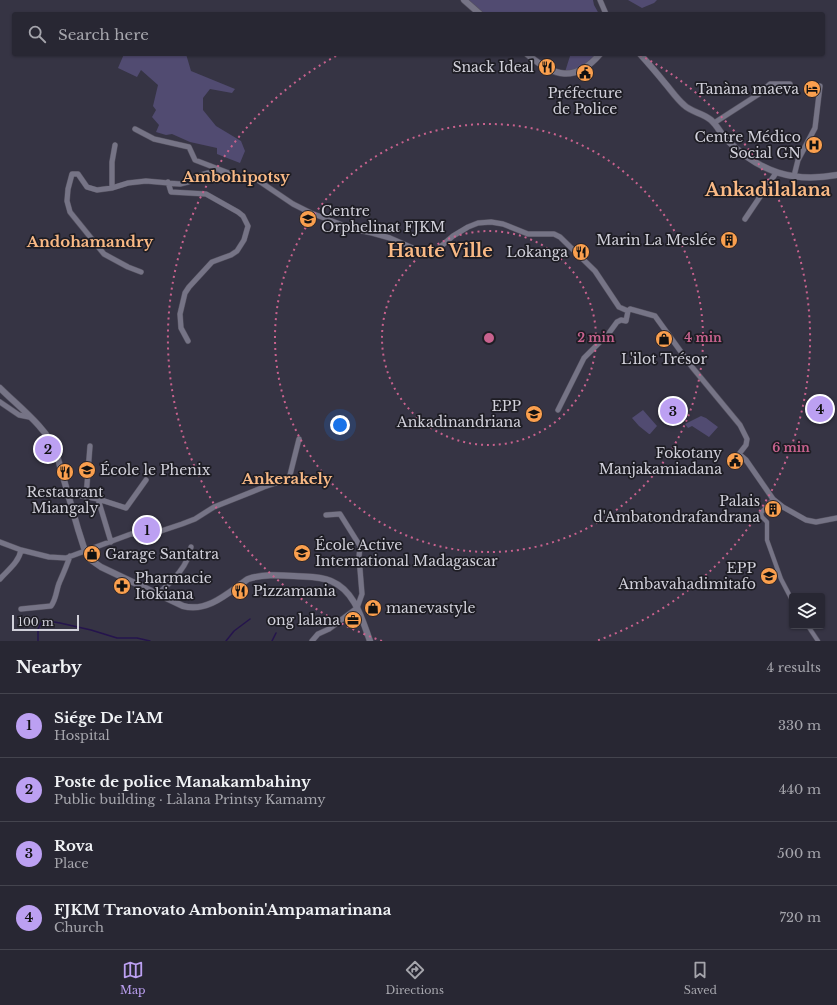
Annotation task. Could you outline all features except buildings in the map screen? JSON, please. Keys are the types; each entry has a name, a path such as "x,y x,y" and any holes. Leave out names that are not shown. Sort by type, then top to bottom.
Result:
{"street":[{"path":"464,0 478,12"},
{"path":"600,0 605,12"},
{"path":"530,56 541,65 556,73 568,74 579,72 598,56"},
{"path":"642,56 684,105 704,115 714,123 727,140 753,162 776,172 800,178 837,175"},
{"path":"714,123 759,94 770,84 790,84"},
{"path":"794,176 798,160 815,128 820,86"},
{"path":"135,130 154,139 189,147 195,160 239,177"},
{"path":"112,188 112,162 115,145"},
{"path":"745,220 776,172"},
{"path":"141,272 104,254 70,212 67,201 68,189 72,174 78,174 87,187 97,190 112,188 128,183 146,181 180,184 208,173 256,179 293,204 335,223 384,236 422,252 433,252 453,236 478,223 491,222 503,224 528,234 554,234 560,237 595,271 614,301 620,306 628,311 630,310 655,316 692,367 740,425 747,439 746,445 739,454 746,460 773,498 783,507 806,520 816,522 837,518"},
{"path":"168,182 171,192 206,194 227,205 243,216 248,226 244,240 237,251 231,255 212,262 189,287 180,314 181,328 188,341"},
{"path":"558,410 584,358 617,322 621,320 626,321 628,311"},
{"path":"0,388 45,432 54,447 85,551 91,560 101,567 183,606 196,608 214,602 248,579 276,575 331,581 347,592 357,608 370,641"},
{"path":"0,402 19,415 29,417"},
{"path":"0,542 20,550 49,558 66,558 131,534 155,533 176,526 195,519 214,507 264,486 285,480 290,475 300,439"},
{"path":"86,497 90,446"},
{"path":"67,492 98,499 126,508 146,480"},
{"path":"773,498 762,513 762,517 767,522 767,540 781,579 789,594"},
{"path":"98,499 111,542"},
{"path":"312,641 318,634 329,629 357,608 362,594 359,557 360,546 340,514 326,515"},
{"path":"158,594 182,570 191,552 191,547"},
{"path":"0,579 17,561 20,556 20,550"},
{"path":"21,609 52,605 58,589 59,581 65,572 70,556"},
{"path":"810,629 818,641"}],"shaded area":[{"path":"467,0 593,0 598,12 518,12 482,12"},
{"path":"628,0 657,0 654,3 642,8"},
{"path":"123,56 187,56 191,71 235,89 232,93 210,89 203,98 203,110 216,126 241,141 245,151 240,163 217,154 217,148 190,142 172,134 166,135 156,132 159,125 152,117 156,110 153,106 158,85 141,70 137,77 118,68"},
{"path":"570,56 594,56 583,66 575,70 565,72"},
{"path":"643,410 657,426 650,434 639,426 632,418"},
{"path":"701,416 718,427 709,437 692,426 688,428 685,424"}],"waterway":[{"path":"226,641 234,631 250,619"},
{"path":"38,641 38,629 41,623 48,621 91,630 117,638 137,638 150,641"},
{"path":"272,641 276,633"}],"place":[{"name":"Snack Ideal","path":"547,67"},
{"name":"Préfecture de Police","path":"585,73"},
{"name":"Tanàna maeva","path":"812,89"},
{"name":"Centre Médico Social GN","path":"814,145"},
{"name":"Centre Orphelinat FJKM","path":"308,219"},
{"name":"Marin La Meslée","path":"729,240"},
{"name":"Lokanga","path":"581,252"},
{"name":"L'ilot Trésor","path":"664,339"},
{"name":"FJKM Tranovato Ambonin'Ampamarinana","path":"820,409"},
{"name":"Rova","path":"673,411"},
{"name":"EPP Ankadinandriana","path":"534,414"},
{"name":"Poste de police Manakambahiny","path":"48,449"},
{"name":"Fokotany Manjakamiadana","path":"735,461"},
{"name":"École le Phenix","path":"87,470"},
{"name":"Restaurant Miangaly","path":"65,472"},
{"name":"Palais d'Ambatondrafandrana","path":"773,509"},
{"name":"Siége De l'AM","path":"147,530"},
{"name":"École Active International Madagascar","path":"302,553"},
{"name":"Garage Santatra","path":"92,554"},
{"name":"EPP Ambavahadimitafo","path":"769,576"},
{"name":"Pharmacie Itokiana","path":"122,586"},
{"name":"Pizzamania","path":"240,591"},
{"name":"manevastyle","path":"373,608"},
{"name":"ong lalana","path":"353,620"}],"district":[{"name":"Ambohipotsy","path":"236,177"},
{"name":"Ankadilalana","path":"768,190"},
{"name":"Andohamandry","path":"90,242"},
{"name":"Haute Ville","path":"440,251"},
{"name":"Ankerakely","path":"287,479"}]}
